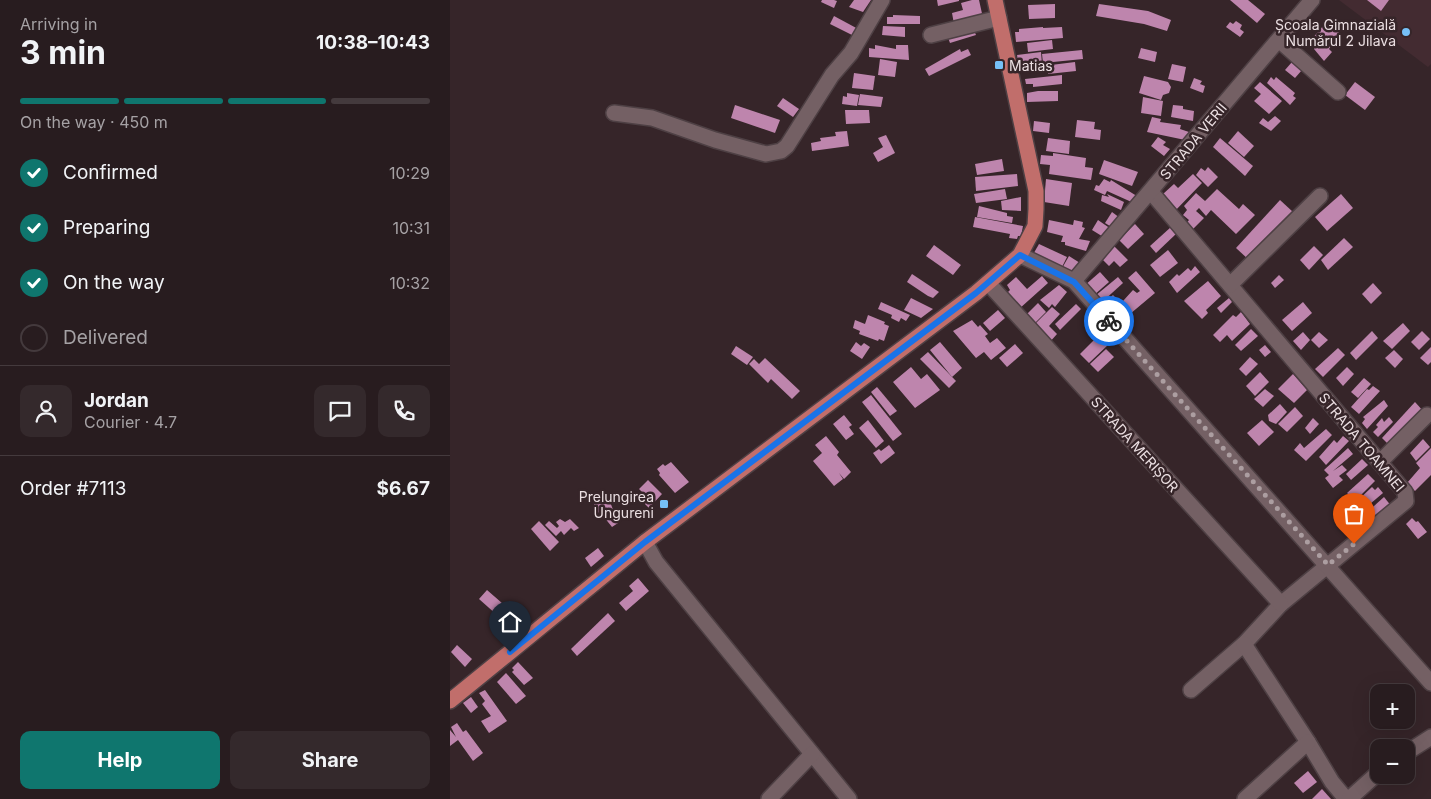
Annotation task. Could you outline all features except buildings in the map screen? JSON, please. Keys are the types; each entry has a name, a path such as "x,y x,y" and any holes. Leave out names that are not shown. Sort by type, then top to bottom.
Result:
{"main road":[{"path":"450,701 645,542 988,284 1020,255 1035,226 1036,191 995,0"}],"street":[{"path":"614,113 652,118 715,140 766,154 781,151 787,146 832,75 852,53 882,0"},
{"name":"STRADA VERII","path":"1074,282 1312,0"},
{"path":"930,35 999,18"},
{"path":"1279,40 1338,92"},
{"name":"STRADA TOAMNEI","path":"1151,192 1406,492 1406,502 1281,604 1244,644 1191,690"},
{"path":"1230,285 1320,196"},
{"path":"1020,255 1074,282 1328,565 1431,683"},
{"name":"STRADA MERIȘOR","path":"988,284 1281,604"},
{"path":"1380,462 1427,415"},
{"path":"645,542 656,562 849,799"},
{"path":"1244,644 1332,782 1347,799 1370,780"},
{"path":"1415,747 1431,737"},
{"path":"1245,799 1308,742"},
{"path":"769,799 812,754"}],"shaded area":[{"name":"Școala Gimnazială Numărul 2 Jilava","path":"1339,0 1431,0 1431,64 1428,67"}],"way so far":[{"path":"1109,321 1328,565 1354,544"}],"place":[{"name":"Școala Gimnazială Numărul 2 Jilava","path":"1406,32"},
{"name":"Matias","path":"999,65"},
{"name":"Prelungirea Ungureni","path":"664,504"}],"route":[{"path":"510,652 645,542 976,293 1005,270 1020,255 1074,282 1109,321"}]}
